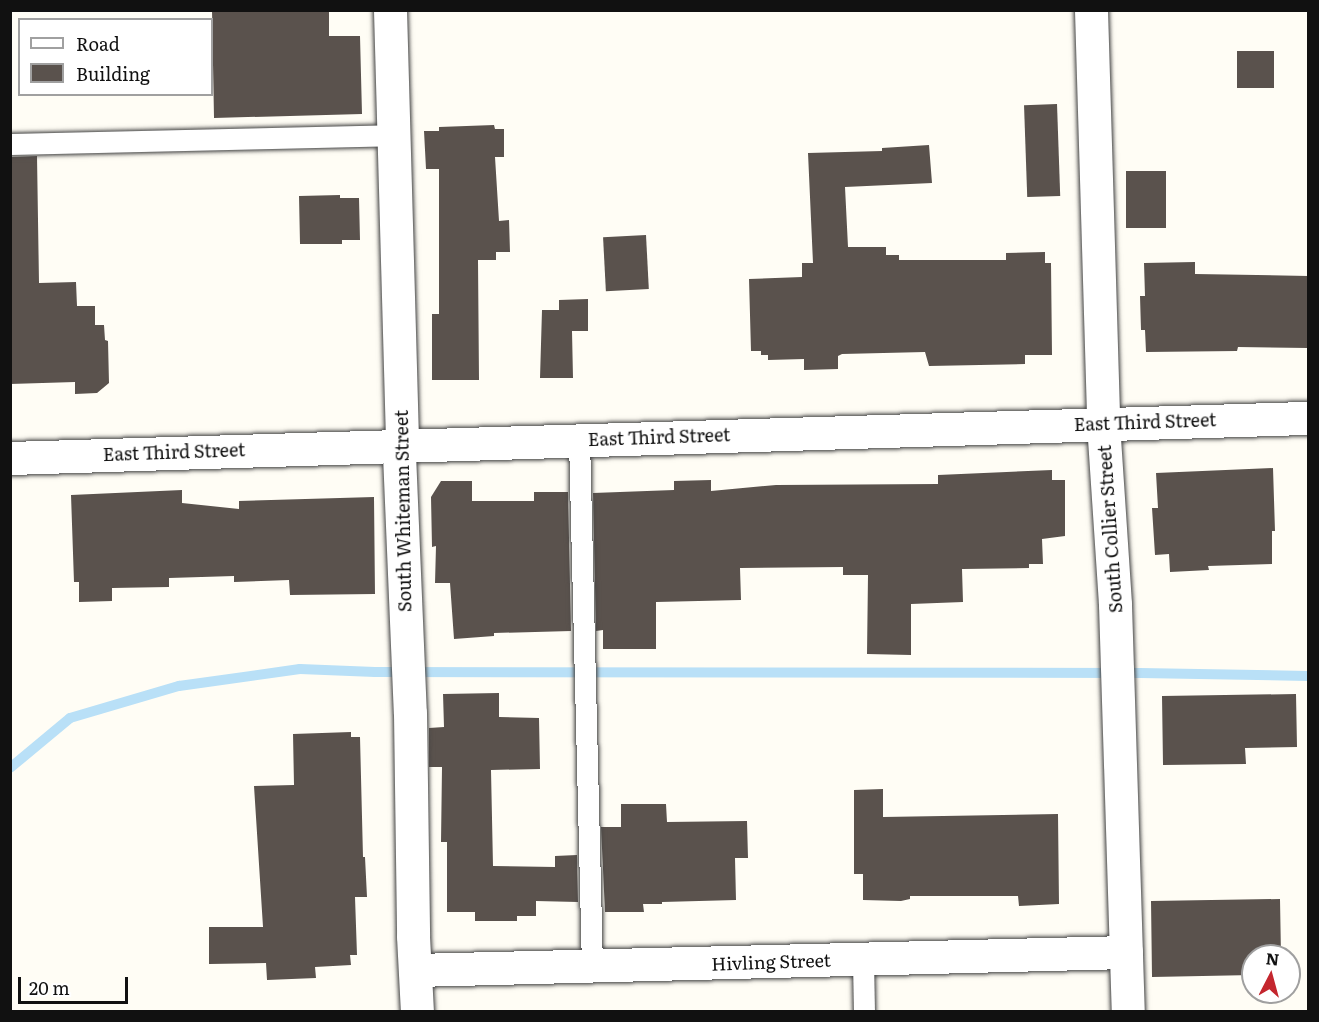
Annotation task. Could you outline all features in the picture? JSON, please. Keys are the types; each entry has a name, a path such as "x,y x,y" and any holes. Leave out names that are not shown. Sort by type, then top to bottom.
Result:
{"street":[{"name":"South Whiteman Street","path":"390,10 402,445 399,454 408,672 417,1011"},
{"name":"South Collier Street","path":"1091,10 1103,423 1117,653 1128,1011"},
{"name":"East Third Street","path":"10,458 1308,418"},
{"name":"Hivling Street","path":"415,970 1126,952"}],"lane":[{"path":"10,144 392,135"},
{"path":"579,439 592,966"},
{"path":"863,960 864,1011"}],"building":[{"path":"212,10 329,10 329,36 360,36 362,114 214,118"},
{"path":"1237,51 1274,51 1274,88 1237,88"},
{"path":"1057,104 1060,196 1027,197 1024,105"},
{"path":"494,125 495,129 504,129 504,157 495,157 499,221 509,220 510,252 496,252 496,260 478,260 479,380 432,380 432,314 439,314 439,169 426,169 424,131 439,131 439,127"},
{"path":"929,145 932,183 845,187 848,247 886,247 886,255 899,255 899,260 1006,260 1006,253 1045,252 1045,263 1051,263 1052,355 1025,355 1025,364 929,366 925,352 842,354 838,356 838,369 804,370 804,359 768,360 768,355 761,355 761,351 751,351 749,279 802,277 802,263 813,263 808,153 882,151 882,148"},
{"path":"37,156 39,283 76,282 77,306 95,306 95,325 104,325 105,340 108,341 109,383 97,393 75,394 75,382 10,384 10,157"},
{"path":"1126,171 1166,171 1166,228 1126,228"},
{"path":"340,195 340,198 359,198 360,240 342,240 342,244 300,244 299,196"},
{"path":"646,235 649,289 606,291 603,237"},
{"path":"1195,262 1195,274 1308,276 1308,348 1238,347 1237,351 1146,352 1145,330 1141,330 1140,296 1145,296 1144,263"},
{"path":"588,299 588,331 572,331 573,378 540,378 542,310 559,310 559,300"},
{"path":"1273,468 1275,531 1272,531 1272,564 1208,566 1209,570 1170,572 1169,554 1155,555 1152,508 1158,508 1156,473"},
{"path":"1052,470 1052,480 1065,480 1065,536 1042,539 1043,564 1029,564 1029,568 962,569 963,602 911,604 911,655 867,654 868,575 843,575 843,567 740,568 741,600 656,602 656,649 603,649 603,630 596,631 593,493 674,490 674,481 711,480 711,491 776,485 938,484 938,475"},
{"path":"441,481 472,481 472,501 534,501 534,492 568,492 571,631 494,633 494,636 454,639 450,583 435,583 436,546 432,547 431,497"},
{"path":"182,490 182,503 239,509 239,501 374,497 375,594 290,595 289,580 234,582 234,576 169,578 169,587 112,588 112,601 79,602 79,582 74,582 71,495"},
{"path":"499,693 499,717 539,718 540,769 491,770 493,866 555,867 555,856 577,855 578,902 536,901 536,916 517,916 517,921 475,921 475,912 447,912 447,842 441,842 442,767 429,767 429,728 444,727 443,694"},
{"path":"1296,694 1297,747 1245,748 1246,764 1163,765 1162,696"},
{"path":"351,732 351,737 360,737 363,857 365,857 367,897 355,897 357,955 350,955 351,965 315,967 316,978 267,980 266,963 209,964 209,927 263,927 254,786 294,785 293,734"},
{"path":"883,789 883,817 1058,814 1059,904 1019,906 1018,896 910,896 910,899 901,901 863,900 863,874 854,874 854,790"},
{"path":"621,804 666,804 667,822 747,821 748,858 735,858 736,900 662,902 662,904 643,904 644,912 605,912 601,827 621,827"},
{"path":"1280,899 1281,944 1241,944 1241,975 1152,977 1151,901"}],"waterway":[{"path":"10,768 70,718 179,686 300,669 375,672 1140,673 1308,676"}]}
